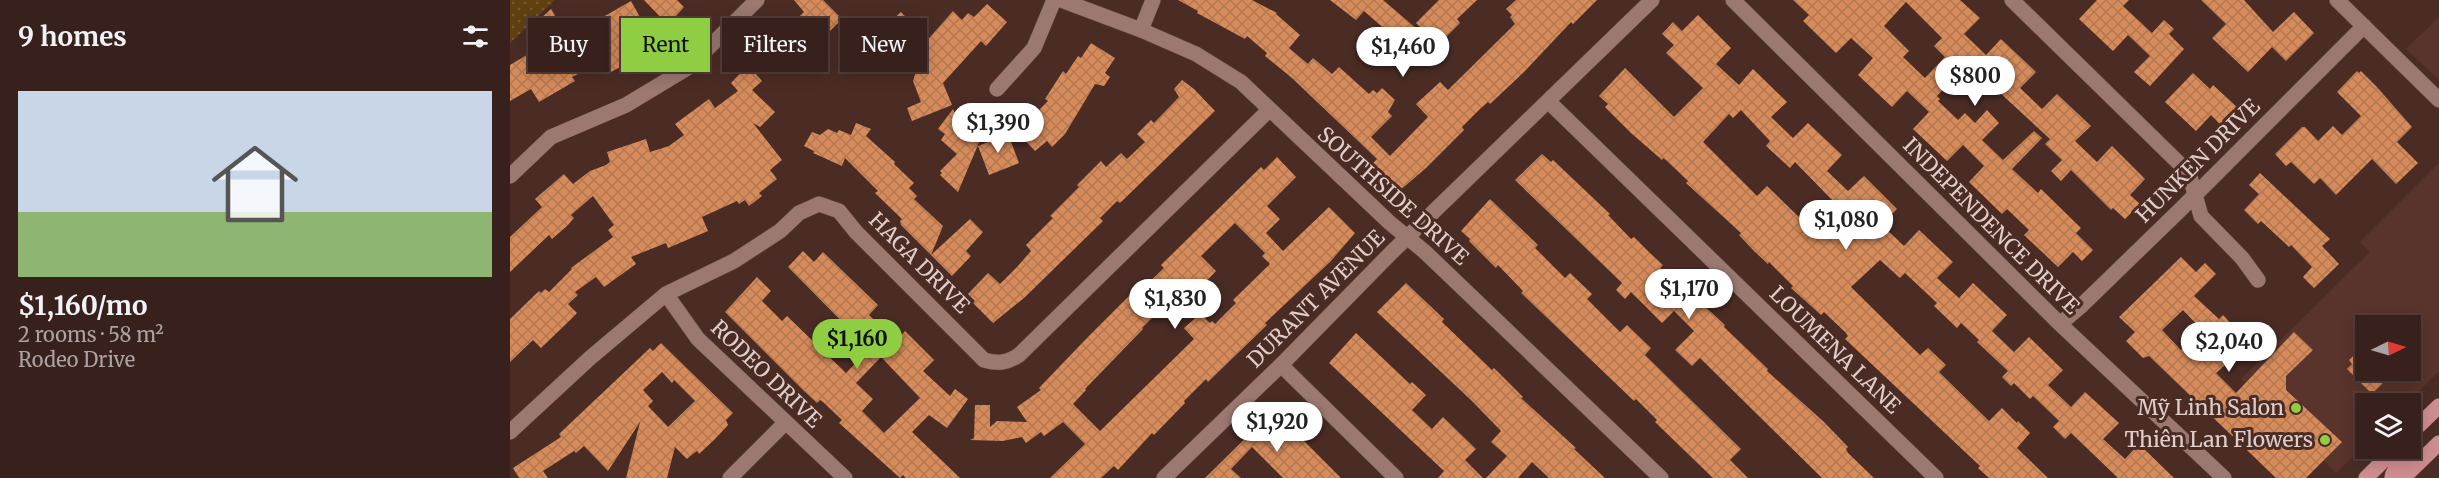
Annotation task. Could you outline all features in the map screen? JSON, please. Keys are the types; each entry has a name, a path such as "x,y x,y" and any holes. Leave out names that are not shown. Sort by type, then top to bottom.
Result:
{"main road":[{"path":"2421,423 2439,406"},
{"path":"2403,478 2439,443"},
{"path":"2366,478 2385,459"},
{"path":"2392,478 2393,471 2404,459"}],"street":[{"path":"510,176 551,137 626,105 689,68 757,0"},
{"path":"997,89 1034,48 1054,0"},
{"name":"SOUTHSIDE DRIVE","path":"1061,0 1142,30 1196,54 1241,82 1661,478"},
{"path":"1142,30 1153,0"},
{"name":"DURANT AVENUE","path":"1164,478 1281,365 1407,237 1653,0"},
{"name":"INDEPENDENCE DRIVE","path":"1733,0 2060,324 2224,478"},
{"path":"2012,0 2188,173 2201,216 2242,258 2258,280"},
{"path":"2337,0 2439,100"},
{"name":"HUNKEN DRIVE","path":"2060,324 2195,195 2364,26"},
{"name":"LOUMENA LANE","path":"1549,102 1936,478"},
{"name":"HAGA DRIVE","path":"510,432 590,358 666,294 734,261 780,231 799,213 819,204 839,211 856,232 984,360 996,363 1008,362 1019,355 1269,110"},
{"name":"RODEO DRIVE","path":"666,294 698,339 845,478"},
{"path":"1281,365 1396,478"},
{"path":"730,478 785,423"}],"shaded area":[{"path":"510,0 555,0 536,18 528,18 528,26 510,43"},
{"path":"2439,17 2439,80 2406,49"},
{"path":"2439,163 2439,371 2417,393 2355,393 2355,454 2336,473 2241,379 2370,252 2360,242"}],"building":[{"path":"644,0 677,0 684,7 674,18 661,18"},
{"path":"794,0 823,0 841,18 828,33 828,18 798,18 804,12"},
{"path":"1178,0 1252,0 1277,13 1300,35 1289,48 1308,64 1313,58 1332,74 1339,67 1369,94 1373,90 1377,93 1382,88 1395,100 1388,112 1392,116 1371,137 1390,156 1428,117 1416,104 1440,82 1448,90 1515,24 1510,17 1512,15 1506,9 1516,0 1597,0 1573,24 1571,22 1490,104 1488,102 1479,110 1462,127 1464,130 1398,192 1371,165 1377,159 1292,78 1265,56 1267,53 1247,36 1245,39"},
{"path":"1330,0 1383,0 1417,29 1403,45 1364,11 1356,20"},
{"path":"1439,0 1477,0 1457,19 1460,23 1438,45 1416,23"},
{"path":"1793,0 1960,0 1980,18 1964,34 1986,55 2001,39 2036,72 2020,88 2042,109 2057,94 2091,126 2075,141 2097,162 2112,146 2145,179 2130,195 2140,204 2125,219 2113,208 2111,210 2071,170 2061,181 2051,171 2062,160 2045,144 2050,139 1972,67 1967,73 1962,69 1937,96 1940,99 1938,101 1958,120 1965,113 1975,123 1987,110 1999,123 1982,140 2003,160 2034,131 2042,138 2012,169 2038,193 2041,189 2081,228 2076,233 2093,250 2082,261 2073,252 2058,267 2024,235 2029,230 2007,209 2002,214 1969,182 1984,166 1963,145 1947,161 1913,129 1929,112 1907,91 1892,107 1858,75 1873,58 1851,38 1836,53 1803,21 1809,15","holes":["1906,2 1942,38 1934,46 1945,57 1925,78 1903,57 1909,51 1884,26"]},
{"path":"2097,0 2129,0 2123,6 2152,33 2164,20 2174,29 2169,34 2184,49 2150,86 2134,72 2150,56 2128,35 2113,51 2079,19"},
{"path":"2201,0 2244,0 2273,32 2294,12 2314,33 2286,61 2272,47 2248,72 2212,38 2226,24"},
{"path":"631,1 640,18 621,18 621,67 609,73 609,18 601,18"},
{"path":"987,4 1007,22 986,46 981,41 943,83 952,105 912,121 907,108 921,102 913,81 916,72 927,72 927,41 953,11 962,20 968,13 974,17"},
{"path":"551,9 556,18 541,18"},
{"path":"901,12 907,18 894,18"},
{"path":"1698,15 1731,48 1716,64 1739,85 1753,69 1787,102 1771,117 1793,138 1808,123 1842,155 1827,171 1848,191 1864,176 1897,209 1882,225 1904,246 1919,230 1953,262 1937,278 1959,298 1973,283 2007,315 1992,331 2014,352 2029,337 2063,370 2048,385 2071,407 2085,392 2119,423 2103,439 2125,459 2139,444 2174,478 2118,478 2071,433 2065,439 2053,427 2059,421 2033,396 2030,399 2014,383 2011,386 2002,377 2008,371 1977,342 1979,340 1961,323 1957,328 1934,306 1937,303 1905,273 1900,278 1880,260 1851,287 1920,355 1928,348 1946,365 1939,372 1989,421 2002,408 2017,423 2018,421 2030,433 2017,448 2048,478 1989,478 1978,468 1980,466 1845,339 1848,336 1845,332 1824,312 1821,315 1791,288 1793,286 1739,235 1741,233 1686,183 1688,181 1631,133 1605,107 1608,104 1599,96 1625,68 1674,117 1703,88 1666,53 1674,45 1662,34 1673,22 1682,31","holes":["1741,110 1770,141 1766,146 1790,168 1795,162 1834,202 1814,224 1806,215 1801,219 1767,186 1757,196 1703,142 1729,114 1733,118"]},
{"path":"1091,43 1115,58 1105,73 1110,77 1104,86 1095,84 1065,134 1052,147 1047,141 1035,151 1017,132 1048,101 1045,99 1063,71 1066,74 1078,56 1081,58"},
{"path":"528,54 528,72 582,72 572,77 575,81 539,102 531,89 510,101 510,65"},
{"path":"2357,71 2359,73 2361,71 2376,86 2412,127 2397,142 2418,163 2396,184 2372,159 2336,195 2320,178 2314,184 2291,162 2286,166 2275,154 2302,127 2305,127 2318,141 2333,126 2342,135 2361,116 2337,92"},
{"path":"741,72 754,72 762,81 752,90 775,112 760,127 753,123 782,160 770,170 777,179 759,193 762,196 749,206 745,200 739,204 737,201 702,217 708,231 668,248 666,243 631,257 636,264 604,287 596,277 575,292 578,295 568,304 577,313 565,325 541,348 533,340 510,362 510,319 539,291 541,293 545,289 549,292 571,268 613,237 608,230 614,225 593,196 571,215 574,218 567,226 552,239 549,235 510,272 510,237 542,207 535,199 564,174 573,184 590,171 606,165 610,162 607,152 646,139 650,152 669,146 684,135 675,124 709,99 715,108 738,91 731,83"},
{"path":"2193,73 2210,89 2213,85 2237,107 2221,125 2211,115 2196,131 2165,102"},
{"path":"1182,80 1215,111 1120,203 1117,201 1100,218 1103,221 1024,298 993,323 973,303 975,301 968,294 988,273 1000,284 1017,267 1031,251 1026,245 1053,218 1050,216 1101,161 1106,167 1121,153 1127,159 1145,142 1137,134 1151,120 1154,123 1179,97 1174,89"},
{"path":"953,109 957,118 981,138 958,192 940,175 942,173 940,171 957,154 941,140 945,134 938,129"},
{"path":"856,123 871,129 866,136 914,183 909,188 917,196 914,199 943,226 931,255 901,225 902,219 875,193 878,191 845,158 842,166 813,153 814,151 804,146 812,132 820,135 828,129 837,133 839,130 851,135"},
{"path":"1008,134 1019,163 989,175 978,146"},
{"path":"1542,154 1551,162 1553,160 1610,214 1608,215 1631,239 1634,237 1663,265 1660,268 1663,272 1683,291 1686,289 1725,325 1724,327 1768,369 1767,371 1824,422 1848,447 1846,449 1848,453 1874,478 1822,478 1700,358 1692,366 1675,350 1694,331 1674,311 1662,323 1631,292 1625,299 1616,290 1622,283 1515,180"},
{"path":"1277,157 1296,177 1267,206 1280,219 1266,233 1283,251 1329,207 1355,233 1330,262 1265,323 1267,325 1208,382 1206,379 1118,470 1114,466 1101,478 1050,478 1085,444 1063,422 1044,436 1041,432 1026,443 1022,437 1003,441 970,440 974,438 975,405 990,405 990,427 997,421 1027,422 1017,407 1041,390 1039,388 1140,285 1143,288 1164,268 1161,265 1261,167 1264,170","holes":["1235,223 1265,253 1262,256 1270,264 1233,300 1236,303 1215,324 1212,321 1210,323 1200,314 1184,328 1194,339 1100,431 1073,404 1142,328 1174,297 1185,308 1201,292 1198,290 1216,271 1201,256"]},
{"path":"2260,173 2330,239 2322,246 2339,264 2314,288 2303,277 2312,267 2291,245 2289,247 2261,221 2258,224 2244,210 2259,194 2249,185"},
{"path":"1490,199 1538,245 1535,248 1565,278 1570,273 1592,294 1587,299 1620,332 1627,325 1651,348 1645,355 1741,449 1730,460 1748,478 1713,478 1655,422 1657,420 1636,399 1634,401 1521,293 1523,291 1498,265 1496,268 1469,241 1470,239 1461,231"},
{"path":"970,219 983,232 966,251 971,256 952,276 931,255"},
{"path":"803,251 814,262 823,252 878,305 869,315 896,341 905,331 934,360 923,371 950,396 955,389 968,399 947,428 929,415 912,432 960,478 906,478 903,475 900,478 839,423 842,420 823,402 820,400 817,403 804,391 725,312 757,277 771,291 762,301 782,321 787,316 846,373 869,349 788,267","holes":["881,357 920,398 884,433 862,411 873,399 856,383"]},
{"path":"2181,257 2196,272 2205,263 2216,274 2194,296 2219,319 2223,315 2238,331 2248,322 2260,334 2216,373 2236,393 2294,332 2313,350 2286,376 2286,390 2342,442 2306,478 2276,478 2149,356 2143,358 2126,341 2135,332 2119,317","holes":["2183,310 2201,329 2181,350 2162,330"]},
{"path":"1406,283 1444,319 1442,322 1492,370 1494,368 1523,397 1521,398 1605,478 1549,478 1532,462 1518,478 1486,478 1507,456 1491,442 1501,431 1377,312"},
{"path":"1356,333 1410,384 1412,382 1426,395 1412,410 1432,429 1443,417 1476,449 1465,460 1483,478 1438,478 1444,471 1329,363"},
{"path":"661,343 733,413 726,420 728,425 715,439 699,454 697,451 687,459 675,447 667,478 626,478 640,422 608,471 584,446 576,453 574,451 543,471 548,478 519,478 513,468 561,437 559,434 650,348 653,351","holes":["662,372 672,383 674,380 695,401 668,427 648,406 653,401 643,390"]},
{"path":"2355,354 2355,377 2347,369 2352,364 2349,360"},
{"path":"2359,381 2385,381 2373,393"},
{"path":"1270,414 1276,420 1282,419 1341,478 1283,478 1252,447 1231,469 1241,478 1205,478"}],"place":[{"name":"Mỹ Linh Salon","path":"2296,408"},
{"name":"Thiên Lan Flowers","path":"2325,440"}]}
